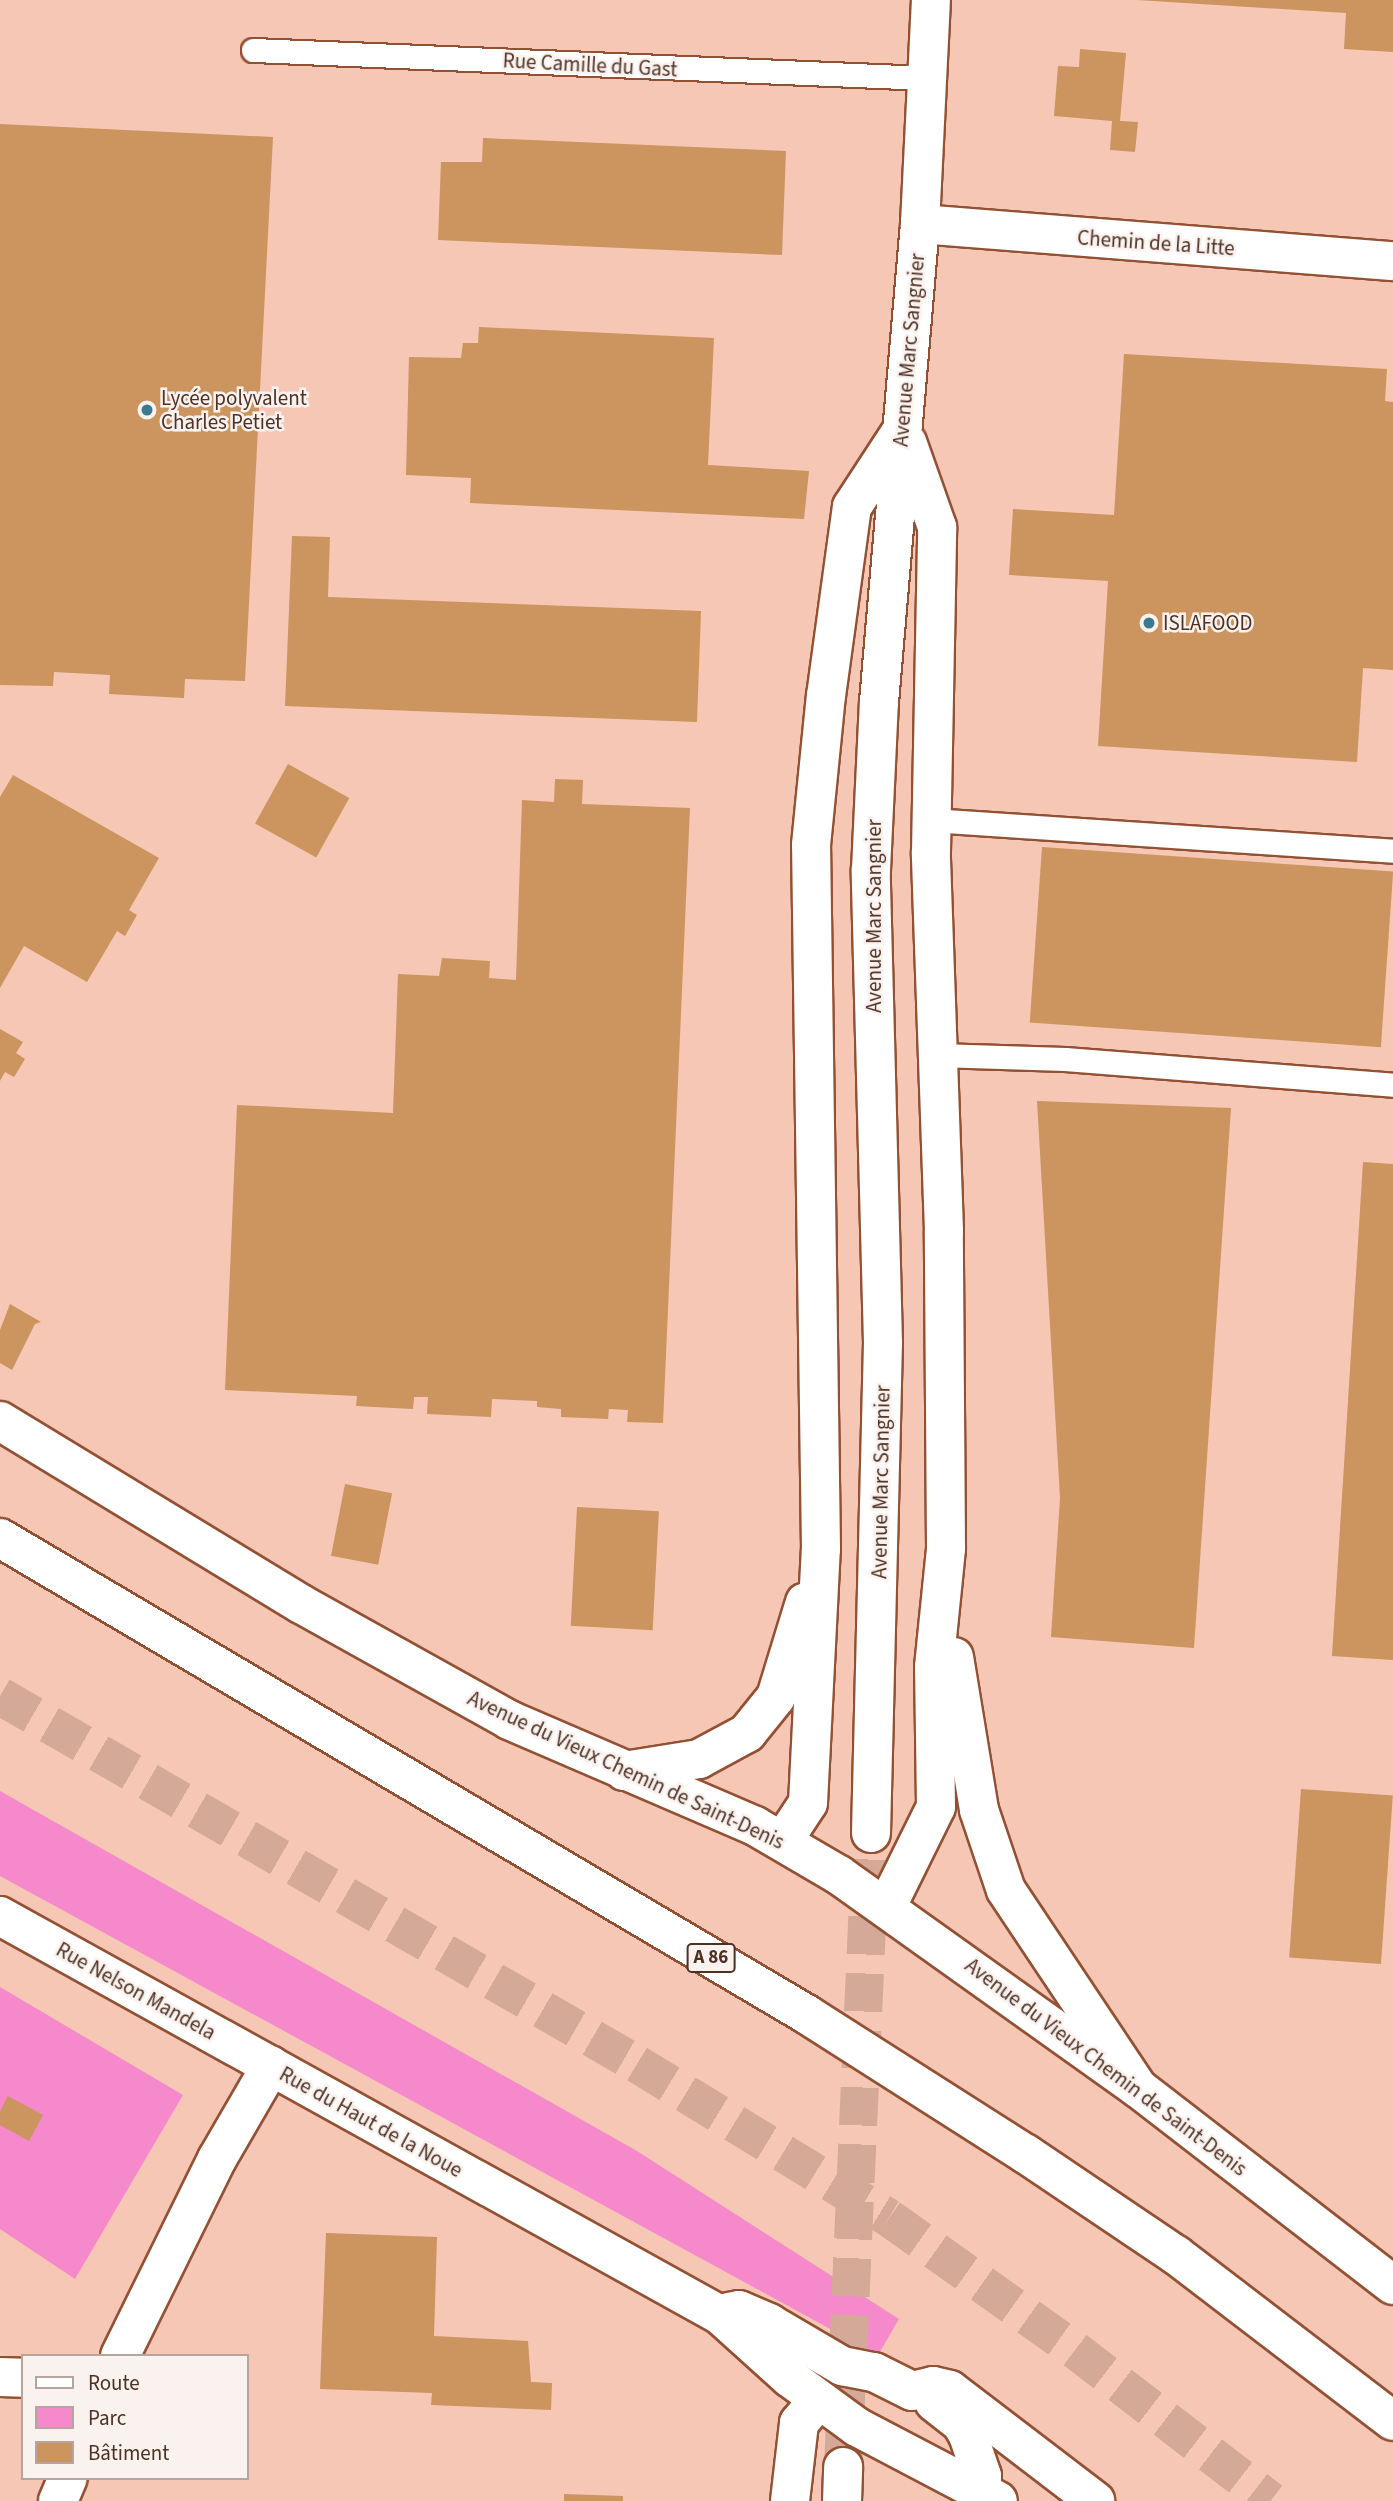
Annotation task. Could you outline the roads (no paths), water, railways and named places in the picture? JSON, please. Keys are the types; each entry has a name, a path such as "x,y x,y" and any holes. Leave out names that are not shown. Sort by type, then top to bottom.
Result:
{"main road":[{"name":"Avenue Marc Sangnier","path":"871,1833 883,1343 871,870 902,430 920,224 932,0"},
{"name":"Chemin de la Litte","path":"920,224 1393,261"},
{"path":"902,430 937,527 931,820 944,1231 946,1548 960,1707 986,1837 1018,1915 1138,2088"},
{"path":"783,1841 808,1803 821,1549 811,845 825,696 852,506 902,430"},
{"name":"Avenue du Vieux Chemin de Saint-Denis","path":"0,1421 326,1618 509,1720 783,1841 887,1906 1138,2088 1393,2285"},
{"name":"A 86","path":"0,1538 806,2014 1015,2146 1176,2255 1393,2421"},
{"path":"887,1906 936,1807 933,1699 946,1548"},
{"path":"624,1771 707,1757 760,1720 776,1697 821,1549"},
{"name":"Rue Nelson Mandela","path":"0,1916 271,2066"},
{"name":"Rue du Haut de la Noue","path":"121,2354 217,2158 271,2066 720,2315 818,2400 903,2455 987,2498"},
{"name":"Rue du Haut de la Noue","path":"720,2315 739,2310 842,2366 874,2372 912,2391 961,2423 977,2457 987,2498"},
{"path":"0,2377 21,2378"},
{"path":"790,2501 799,2423 818,2400 877,2388 912,2391 933,2386 960,2396 1095,2501"},
{"path":"58,2501 67,2480"}],"lane":[{"name":"Rue Camille du Gast","path":"253,50 927,78"},
{"path":"931,820 1393,851"},
{"path":"937,1055 1065,1059 1393,1085"}],"tunnel":[{"path":"0,1696 637,2064 889,2218 1075,2350 1271,2501"},
{"path":"843,2467 871,1833"}],"place":[{"name":"Lycée polyvalent Charles Petiet","path":"147,410"},
{"name":"ISLAFOOD","path":"1149,623"}]}
